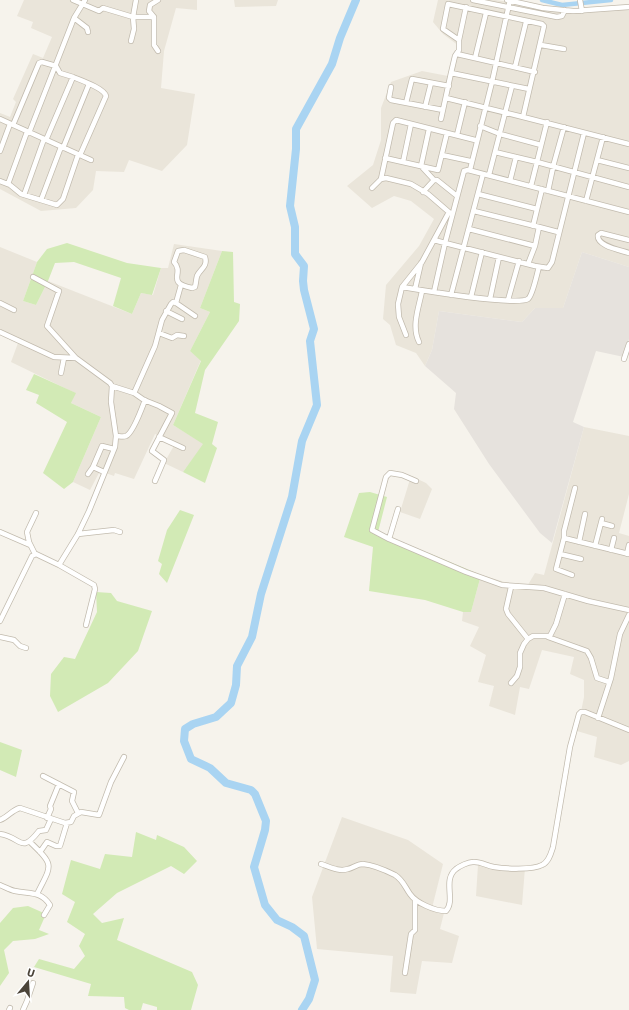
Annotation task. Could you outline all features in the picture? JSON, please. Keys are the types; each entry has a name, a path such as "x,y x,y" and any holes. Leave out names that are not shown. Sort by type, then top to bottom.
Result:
{"street":[{"path":"73,0 84,2 99,11 103,8 133,17 154,17"},
{"path":"131,41 134,29 133,17 136,0"},
{"path":"158,0 150,5 149,11 154,17 153,41 158,51"},
{"path":"473,0 560,17 565,10"},
{"path":"469,170 491,81 508,0 543,8 565,10 629,7"},
{"path":"580,0 582,9"},
{"path":"8,184 74,18 84,2"},
{"path":"459,40 443,29 447,5 450,4 526,22 542,24 544,26 541,45 523,116"},
{"path":"441,119 455,56 459,50 459,40 466,7"},
{"path":"542,14 543,8"},
{"path":"475,58 486,13"},
{"path":"74,18 87,28 88,32"},
{"path":"515,67 526,22"},
{"path":"541,45 564,49"},
{"path":"457,54 534,72"},
{"path":"0,151 38,63 42,62 56,66"},
{"path":"0,180 24,195 57,204 61,202 79,155 106,96 105,92 102,90 60,73 56,66"},
{"path":"451,73 529,89"},
{"path":"24,195 45,140 73,78"},
{"path":"406,103 412,79 449,86"},
{"path":"425,107 431,83"},
{"path":"41,200 89,84"},
{"path":"489,175 512,86"},
{"path":"391,87 389,99 443,110"},
{"path":"446,98 485,106 629,144"},
{"path":"457,135 465,102"},
{"path":"0,119 91,160"},
{"path":"372,188 381,179 394,121 396,120 475,140"},
{"path":"531,186 547,122"},
{"path":"403,162 411,124"},
{"path":"480,126 500,134 541,145"},
{"path":"469,170 475,140 480,126"},
{"path":"548,191 564,127"},
{"path":"421,166 430,129"},
{"path":"385,158 439,169 447,133"},
{"path":"434,240 548,268 552,262 558,232 584,133"},
{"path":"586,201 603,138"},
{"path":"495,152 629,187"},
{"path":"442,155 470,161"},
{"path":"510,181 516,157"},
{"path":"597,160 629,168"},
{"path":"421,166 434,180 437,180 457,196"},
{"path":"406,335 399,317 398,304 402,287 422,262 450,214 464,171 469,170 629,212"},
{"path":"451,295 483,174"},
{"path":"381,179 393,179 411,184 450,214"},
{"path":"423,192 434,180"},
{"path":"533,226 542,189"},
{"path":"478,194 537,209"},
{"path":"474,211 558,232"},
{"path":"434,292 450,214"},
{"path":"528,264 535,246 539,227"},
{"path":"469,229 535,246"},
{"path":"628,251 602,244 598,240 598,235 601,233 629,240"},
{"path":"184,250 205,257 205,266 196,278 195,287 192,288 181,285 177,281 176,276 178,265 174,262 178,251 184,250"},
{"path":"471,297 482,252"},
{"path":"490,299 499,257"},
{"path":"508,300 519,261"},
{"path":"416,289 422,262"},
{"path":"402,287 451,295 490,299 525,300 529,298 539,267"},
{"path":"33,277 59,291 47,326 76,358 112,386 134,393 172,413 152,450 162,459 163,463 155,480"},
{"path":"176,302 181,285"},
{"path":"419,342 415,328 422,291"},
{"path":"134,393 155,346 159,333 159,327 166,311 173,302 176,302"},
{"path":"176,302 195,316"},
{"path":"0,303 14,310"},
{"path":"166,311 182,319"},
{"path":"0,332 54,357 76,358"},
{"path":"159,333 172,338 178,335 184,336"},
{"path":"624,359 629,347"},
{"path":"61,373 64,358"},
{"path":"59,565 78,534 89,511 114,449 116,436 111,402 112,386"},
{"path":"116,436 124,436 129,434 136,422 145,400"},
{"path":"159,437 183,448"},
{"path":"88,474 93,467 102,446 114,449"},
{"path":"93,467 104,472"},
{"path":"416,481 394,473 390,473 386,477 372,530 466,572 502,585 511,587 544,588 629,610"},
{"path":"572,575 556,570 575,488"},
{"path":"390,539 398,509"},
{"path":"36,514 27,530 30,545 35,554 59,565 94,585 95,589 86,625"},
{"path":"579,542 586,514"},
{"path":"595,546 601,521 612,526"},
{"path":"78,534 114,530 120,532"},
{"path":"0,532 30,545"},
{"path":"564,538 628,554 629,545"},
{"path":"611,550 614,538"},
{"path":"0,621 31,558 35,554"},
{"path":"560,554 581,559"},
{"path":"511,587 506,610 528,639"},
{"path":"548,637 552,634 556,624 565,594"},
{"path":"598,718 609,682 620,634 629,615"},
{"path":"511,684 517,676 519,670 520,653 524,644 528,639 537,636 548,637 587,651 591,658 597,678 609,682"},
{"path":"0,637 14,640 20,646 26,648"},
{"path":"321,864 337,870 346,870 362,864 382,869 401,879 409,894 415,900 435,909 446,911 450,905 448,888 454,872 457,869 473,862 493,867 509,868 537,866 546,862 553,847 570,747 579,714 581,712 585,712 629,730"},
{"path":"40,852 47,842 60,846 68,823 71,822 78,813 84,811 99,815 111,782 124,756"},
{"path":"43,776 74,792 72,801 78,813"},
{"path":"0,834 10,836 22,844 30,842 39,831 46,830 51,809 50,806 59,784"},
{"path":"0,820 4,819 16,809 20,808 49,819 68,823"},
{"path":"30,842 48,859 49,870 37,894"},
{"path":"0,885 16,891 42,896 50,904 44,915"},
{"path":"405,973 411,934 415,930 415,900"},
{"path":"22,1010 27,1001 33,983"}],"shaded area":[{"path":"24,0 197,0 197,10 176,8 164,51 161,88 195,94 187,145 162,171 129,160 124,172 96,171 93,190 76,208 41,211 0,189 0,113 10,117 16,102 13,99 33,54 43,58 52,37 31,28 33,22 17,16"},
{"path":"234,0 278,0 276,6 235,7"},
{"path":"438,0 495,0 552,8 586,9 629,5 629,267 582,252 563,308 535,308 522,322 439,311 432,350 425,366 416,353 396,345 390,325 383,319 386,285 419,246 434,219 411,201 394,196 372,208 347,186 373,165 381,140 381,108 391,82 422,71 453,77 459,46 443,34 433,22"},
{"path":"174,244 222,251 200,308 210,312 190,351 201,360 173,425 204,444 183,472 164,463 175,444 155,434 134,479 115,473 114,476 100,471 90,490 73,482 101,417 71,403 75,393 11,362 18,343 0,335 0,247 37,262 23,301 36,305 48,281 132,314 141,293 153,295 161,268 168,268"},
{"path":"582,252 629,267 629,339 624,357 596,351 573,422 584,427 552,543 540,533 489,464 454,409 456,393 425,366 432,350 439,311 522,322 535,308 563,308"},
{"path":"584,427 629,436 629,494 619,533 629,536 629,761 621,765 594,757 597,737 577,731 584,697 584,680 570,674 574,657 542,650 529,689 520,687 515,715 489,706 494,686 478,682 486,655 470,646 479,627 462,621 463,612 471,612 481,575 526,588 535,573 544,575"},
{"path":"411,476 426,483 432,489 420,519 400,512"},
{"path":"342,817 408,840 443,864 432,908 444,913 440,929 459,936 452,963 422,961 416,994 390,992 393,956 317,949 312,897"},
{"path":"478,865 525,868 522,905 476,896"}],"green space":[{"path":"67,243 127,263 161,268 152,295 141,293 132,314 113,306 121,278 74,262 55,263 36,305 23,301 37,262 47,249"},
{"path":"222,251 233,252 234,302 240,304 239,321 205,370 195,413 218,422 212,444 217,448 205,483 183,472 203,444 173,425 201,361 190,351 210,312 200,308"},
{"path":"34,374 76,393 71,403 101,417 73,482 64,489 43,473 67,422 36,403 39,395 26,390"},
{"path":"370,492 387,497 377,536 431,554 481,575 471,612 463,612 425,600 369,591 373,547 344,537 359,493"},
{"path":"180,510 194,515 167,583 159,574 162,564 158,561 167,530"},
{"path":"96,592 111,593 117,601 152,611 138,651 108,683 58,712 50,696 51,674 64,657 75,659 97,612"},
{"path":"0,742 22,750 16,777 0,770"},
{"path":"136,832 156,840 157,835 184,847 197,861 184,874 171,866 117,893 93,914 102,923 124,918 117,940 192,972 198,985 191,1010 157,1010 157,1007 143,1003 141,1010 129,1010 125,1008 124,997 88,996 91,984 34,967 39,959 74,969 85,956 79,946 85,934 67,922 75,902 62,894 71,860 100,869 105,854 132,857"},
{"path":"28,906 46,914 39,930 49,934 35,939 13,941 4,950 9,973 0,986 0,923 13,908"}],"waterway":[{"path":"302,1010 309,999 315,980 304,936 292,927 277,920 265,905 254,867 265,830 266,821 255,794 251,790 226,783 210,768 191,759 184,741 185,729 193,724 216,717 231,703 236,685 237,666 252,637 261,594 292,497 302,441 317,405 310,341 314,329 304,290 304,266 295,254 295,227 290,206 296,149 296,129 332,64 340,38 356,0"},
{"path":"542,0 562,5 611,0"}]}
